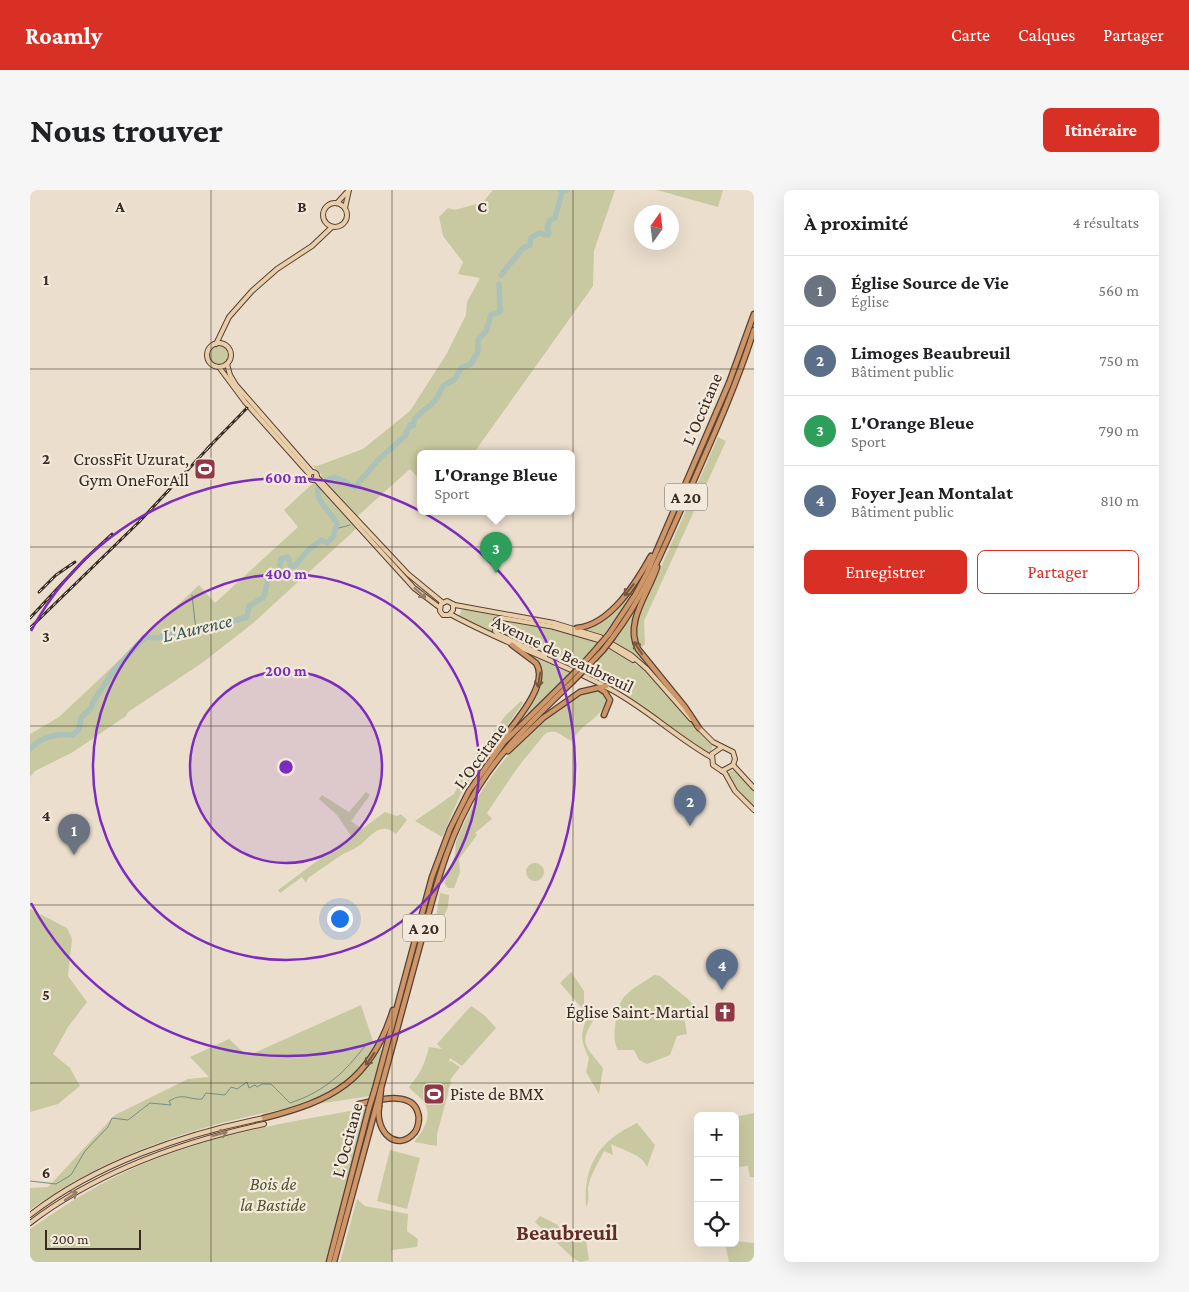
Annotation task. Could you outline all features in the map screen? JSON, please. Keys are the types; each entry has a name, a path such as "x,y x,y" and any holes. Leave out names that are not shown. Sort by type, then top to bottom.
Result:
{"highway":[{"name":"L'Occitane","path":"334,1262 439,876 460,821 487,775 517,736 600,649 639,598 729,384 754,314"},
{"name":"L'Occitane","path":"659,550 724,411 754,330"},
{"path":"577,628 600,622 607,616 659,550"},
{"path":"659,550 634,622 633,640 700,728"},
{"path":"479,776 493,752 534,694 540,679 536,663 512,645"},
{"name":"L'Occitane","path":"328,1262 441,850 459,811 479,776 513,732 570,681"},
{"path":"487,775 512,746 543,718 580,692 606,686"},
{"path":"599,688 605,692 610,700 604,715"},
{"path":"264,1121 326,1098 358,1074 380,1042 404,983"},
{"path":"359,1104 403,1099 413,1104 418,1113 419,1124 414,1133 405,1139 395,1139 385,1135 379,1125 377,1107"}],"main road":[{"path":"319,239 325,223 324,210 328,205 337,203 349,190"},
{"path":"325,223 332,227 340,227 345,222 347,214 345,208 349,190"},
{"path":"337,203 345,208"},
{"path":"316,478 414,588 439,607 443,615 450,614 453,610 452,605 449,602 442,602 408,574 245,402 219,367 211,364 208,356 211,347 216,344 230,317 252,291 277,269 306,251 332,227"},
{"path":"224,330 226,346 231,354 227,364 230,375 236,385 311,473 310,479 316,478"},
{"path":"216,344 226,346"},
{"path":"219,367 227,364"},
{"path":"439,607 442,602"},
{"name":"Avenue de Beaubreuil","path":"452,605 577,628 615,644 647,670 713,742 733,752 735,759 733,765 754,788"},
{"name":"Avenue de Beaubreuil","path":"490,611 554,627 602,642 647,670"},
{"name":"Avenue de Beaubreuil","path":"450,614 512,645 606,686 654,715 696,750 711,757 713,765 722,771 736,793 754,810"},
{"path":"554,627 502,618 496,620 494,626 498,634 585,676"},
{"path":"711,757 716,749 722,747"},
{"path":"722,771 733,765"},
{"path":"30,1215 78,1185 128,1159 176,1141 229,1125 264,1121"},
{"path":"30,1223 80,1190 131,1164 179,1146 264,1121"}],"green space":[{"path":"493,190 615,190 594,251 593,286 476,450 417,450 417,477 410,469 351,522 356,529 252,624 202,663 128,712 126,716 73,752 35,771 30,777 30,734 59,717 199,585 215,603 298,527 284,510 322,475 312,465 317,466 363,449 410,411 446,355 466,315 467,302 480,278 458,274 463,262 443,236 439,217 448,208 455,210 483,202"},
{"path":"657,190 723,190 718,207"},
{"path":"219,345 226,348 229,355 226,362 219,365 212,362 209,355 212,348"},
{"path":"718,437 726,441 644,621 645,644 641,648 636,641 637,622"},
{"path":"640,580 602,637 582,629 608,617"},
{"path":"643,597 634,621 632,637 638,652 654,672 613,642"},
{"path":"462,609 499,616 493,622 492,628 495,634 459,616"},
{"path":"506,620 565,631 598,642 574,668 498,632 497,623"},
{"path":"610,647 643,669 713,746 710,753 692,744 643,706 585,674"},
{"path":"538,659 570,673 511,730 529,706 539,687 541,678 536,660"},
{"path":"591,689 604,694 608,700 601,712 580,730 572,741 555,732 544,735 518,767 487,813 492,819 475,833 477,835 459,859 460,872 454,888 448,888 444,883 454,858 457,839 476,801 499,766 542,722 571,700"},
{"path":"521,701 523,703 462,791 442,837 415,821 454,794 464,774 488,739 506,715"},
{"path":"733,770 754,790 754,807 737,790 728,773"},
{"path":"366,792 370,795 351,821 362,829 385,812 397,816 401,814 407,820 396,834 384,829 375,832 361,844 308,878 306,883 302,877 280,893 278,890 351,836 337,815 319,799 322,795 349,812"},
{"path":"535,863 541,866 544,872 541,878 535,881 529,878 526,872 529,866"},
{"path":"440,893 449,895 448,907 441,922 435,923"},
{"path":"30,909 67,928 72,939 68,976 87,1002 68,1027 53,1054 70,1068 80,1086 58,1104 30,1112"},
{"path":"571,972 584,991 584,1005 596,1016 585,1038 588,1048 603,1068 599,1094 586,1072 589,1058 582,1037 588,1015 560,983"},
{"path":"654,975 660,976 689,1000 700,1014 684,1017 687,1034 677,1036 670,1055 647,1064 639,1060 634,1050 618,1050 614,1036 616,1016 622,1000 631,990"},
{"path":"361,1005 373,1041 382,1051 370,1096 271,1112 184,1134 103,1166 53,1194 30,1210 30,1188 48,1187 115,1115 188,1079 209,1077 190,1057 229,1039 243,1052 254,1053"},
{"path":"471,1006 484,1015 496,1028 462,1066 450,1058 449,1062 451,1061 460,1067 450,1080 437,1134 437,1146 414,1142 426,1124 428,1113 424,1102 409,1087 422,1069 429,1047 442,1049 437,1044"},
{"name":"Bois de la Bastide","path":"367,1108 325,1262 30,1262 30,1229 90,1190 141,1165 204,1142 269,1126"},
{"path":"754,1113 754,1177 750,1177 748,1166 739,1167 739,1116"},
{"path":"637,1123 655,1145 647,1167 641,1159 611,1144 613,1155 604,1151 591,1178 586,1207 587,1179 596,1156 603,1146"},
{"path":"390,1150 420,1158 407,1209 377,1201"},
{"path":"357,1199 365,1206 408,1214 407,1231 418,1239 417,1247 392,1250 391,1262 340,1262"},
{"path":"540,1216 556,1224 576,1242 586,1240 589,1260 580,1262 573,1258 535,1222"},
{"path":"739,1241 754,1243 754,1262 729,1262 726,1247 739,1247"}],"waterway":[{"name":"L'Aurence","path":"501,275 523,248 530,245 531,238 539,233 548,235 547,228 550,220 555,218 561,192 567,190"},
{"name":"L'Aurence","path":"327,480 335,477 355,487 379,459 405,436 410,425 413,426 415,418 435,401 443,386 455,379 461,368 471,364 478,352 478,340 486,331 491,315 500,312 499,284"},
{"name":"L'Aurence","path":"30,749 39,741 50,737 73,735 79,729 81,718 91,708 114,670 145,637 157,638 181,630 195,631 207,629 218,622 227,623 247,617 249,606 264,597 269,575 278,575 281,559 288,557 291,566 295,566 309,549 322,540 327,543 333,537 337,524 321,502 318,488"},
{"path":"335,529 350,525"},
{"path":"192,595 196,630"},
{"path":"30,1181 56,1184 71,1175 85,1151 108,1127 112,1118 128,1120 150,1103 171,1105 169,1101 174,1098 202,1099 206,1093 225,1095 231,1087 237,1089 247,1082 249,1088 255,1085 257,1087 262,1084 271,1084 290,1103 323,1087 341,1073 365,1046"}],"railway":[{"path":"207,449 247,408"},
{"path":"30,628 139,522 211,445"},
{"path":"30,618 85,559 112,534"},
{"path":"39,592 56,575 75,562"}],"place":[{"name":"CrossFit Uzurat, Gym OneForAll","path":"205,469"},
{"name":"L'Orange Bleue","path":"496,573"},
{"name":"Limoges Beaubreuil","path":"690,826"},
{"name":"Église Source de Vie","path":"74,855"},
{"name":"Foyer Jean Montalat","path":"722,990"},
{"name":"Église Saint-Martial","path":"725,1012"},
{"name":"Piste de BMX","path":"434,1094"}],"district":[{"name":"Beaubreuil","path":"567,1232"}]}
